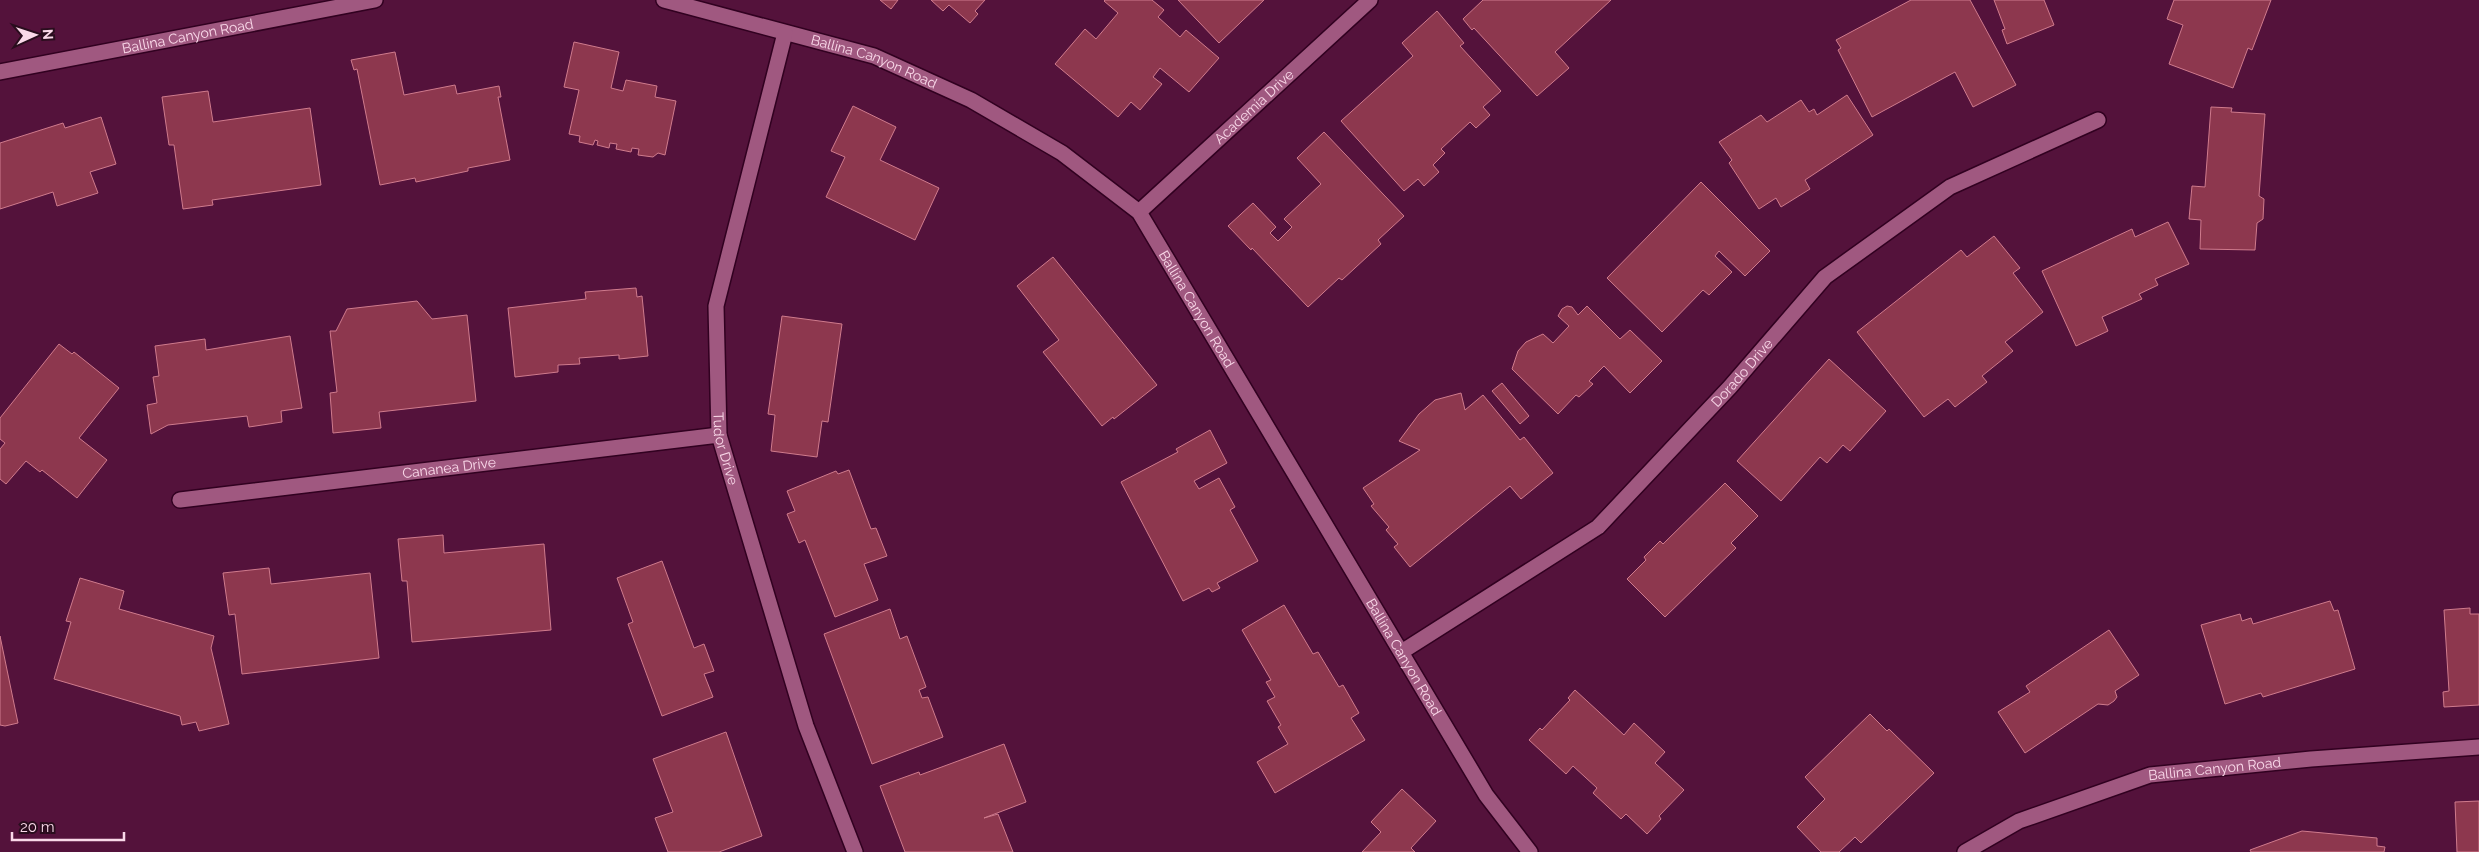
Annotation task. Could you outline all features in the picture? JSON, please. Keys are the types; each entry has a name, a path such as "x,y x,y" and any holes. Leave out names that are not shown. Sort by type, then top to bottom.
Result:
{"street":[{"name":"Ballina Canyon Road","path":"0,72 375,0"},
{"name":"Ballina Canyon Road","path":"664,0 874,56 970,100 1062,153 1139,212 1403,651 1486,794 1530,852"},
{"name":"Academia Drive","path":"1139,212 1370,0"},
{"name":"Tudor Drive","path":"785,33 716,306 719,435 806,726 855,852"},
{"name":"Dorado Drive","path":"1403,651 1598,527 1730,387 1825,277 1950,186 2098,120"},
{"name":"Cananea Drive","path":"180,500 719,435"},
{"name":"Ballina Canyon Road","path":"1965,852 2019,821 2150,775 2311,759 2479,747"}],"building":[{"path":"880,0 898,0 891,9"},
{"path":"931,0 985,0 975,11 978,14 970,23 949,5 943,11"},
{"path":"1105,0 1152,0 1164,10 1158,17 1180,37 1186,30 1219,58 1189,92 1160,68 1153,77 1162,84 1140,110 1131,102 1118,117 1055,64 1085,29 1096,39 1118,13"},
{"path":"1178,0 1264,0 1219,43"},
{"path":"1483,0 1611,0 1555,52 1569,68 1537,96 1474,28 1472,30 1463,19"},
{"path":"1911,0 1970,0 2016,85 1973,107 1955,72 1872,117 1838,50 1841,48 1836,40"},
{"path":"1994,0 2044,0 2054,25 2007,44 2002,30 2005,29"},
{"path":"2174,0 2271,0 2252,50 2248,48 2233,88 2169,64 2183,25 2167,19"},
{"path":"1437,11 1464,43 1460,46 1501,91 1483,107 1490,115 1476,128 1470,122 1441,149 1445,153 1433,165 1439,172 1424,186 1418,179 1404,191 1341,121 1413,56 1402,43"},
{"path":"574,42 619,52 611,88 623,91 626,80 657,86 655,97 676,101 665,155 658,153 653,157 638,155 639,149 632,148 631,152 616,149 617,144 610,143 609,148 597,145 598,141 595,140 593,145 579,142 580,136 569,134 579,90 564,87"},
{"path":"395,52 404,95 455,85 457,94 499,86 501,97 498,97 510,160 468,168 468,171 416,182 415,178 380,185 357,69 354,70 351,60"},
{"path":"208,91 213,122 310,108 321,185 212,200 213,205 183,209 174,145 169,145 162,97"},
{"path":"1847,95 1873,135 1805,180 1810,189 1781,207 1776,198 1759,209 1729,163 1732,160 1719,142 1761,115 1767,122 1801,100 1809,112 1814,109 1817,115"},
{"path":"853,106 896,127 880,160 939,188 915,240 826,197 845,157 831,151"},
{"path":"2211,107 2232,108 2231,112 2265,114 2259,196 2264,199 2263,219 2257,223 2255,250 2200,249 2201,220 2189,219 2192,186 2205,187"},
{"path":"101,117 116,164 90,172 98,193 57,206 53,192 0,209 0,143 63,123 65,128"},
{"path":"1324,132 1404,216 1378,240 1381,244 1342,280 1339,278 1308,307 1252,248 1251,250 1228,226 1253,203 1276,227 1270,233 1278,241 1292,227 1284,219 1321,184 1297,158"},
{"path":"1701,182 1770,251 1745,276 1719,251 1715,256 1732,272 1709,295 1703,290 1662,332 1607,278"},
{"path":"2168,222 2189,264 2155,279 2158,285 2139,294 2142,299 2102,317 2108,331 2076,346 2042,271 2132,229 2135,237"},
{"path":"1994,236 2020,268 2013,273 2043,312 2005,342 2013,351 1982,376 1987,382 1955,407 1948,399 1924,417 1857,332 1961,250 1967,257"},
{"path":"1053,257 1157,385 1114,419 1113,417 1102,426 1043,352 1059,340 1017,286"},
{"path":"636,288 637,297 642,296 648,356 619,359 619,355 579,358 580,364 558,365 558,372 515,377 508,308 586,299 585,292"},
{"path":"417,301 432,319 467,315 476,401 379,412 381,428 333,433 330,393 337,392 330,331 336,331 347,309"},
{"path":"1567,306 1572,307 1578,315 1587,306 1620,339 1630,330 1662,361 1630,393 1604,366 1589,381 1593,384 1579,397 1576,395 1558,414 1512,369 1518,351 1526,342 1543,334 1553,343 1569,326 1558,316 1562,309"},
{"path":"782,316 842,324 828,422 822,421 817,457 771,451 775,415 768,414"},
{"path":"290,336 302,408 281,411 282,422 249,427 247,416 168,425 151,434 147,405 157,403 153,377 159,376 155,346 205,339 206,350"},
{"path":"59,344 72,354 74,352 119,388 79,438 107,460 77,498 42,470 40,472 26,461 6,484 0,479 0,449 5,443 0,439 0,418"},
{"path":"1829,359 1886,411 1850,451 1843,445 1827,463 1820,457 1781,501 1737,461"},
{"path":"1502,383 1529,416 1520,424 1492,391"},
{"path":"1461,393 1465,410 1483,395 1520,440 1524,437 1553,473 1521,499 1510,486 1410,567 1394,547 1398,544 1386,530 1389,527 1371,506 1374,504 1363,488 1420,450 1399,441 1419,414 1435,400"},
{"path":"1210,430 1227,463 1194,481 1199,489 1219,478 1235,507 1230,510 1258,561 1217,583 1220,588 1212,592 1209,588 1183,601 1121,482 1178,452 1176,449"},
{"path":"849,470 871,529 876,528 887,556 864,564 878,600 835,617 805,540 799,543 787,514 795,511 787,491 836,471 838,474"},
{"path":"1725,483 1758,516 1731,543 1736,548 1665,617 1627,579 1646,560 1644,557 1660,541 1663,544"},
{"path":"443,535 444,553 544,544 551,630 412,642 407,581 402,581 398,539"},
{"path":"662,561 694,648 704,644 714,671 704,674 713,697 662,716 628,624 633,622 617,578"},
{"path":"269,568 271,584 370,573 379,658 242,674 235,614 229,615 223,573"},
{"path":"80,578 124,591 119,609 214,636 211,648 229,724 199,731 196,722 182,725 180,716 54,679 71,622 66,621"},
{"path":"2330,601 2334,611 2338,610 2355,669 2263,697 2261,693 2225,704 2201,625 2240,614 2242,621 2251,618 2253,624"},
{"path":"1284,605 1313,654 1318,652 1339,687 1343,685 1359,713 1351,718 1365,740 1275,793 1257,762 1288,744 1278,727 1281,725 1267,701 1275,697 1266,682 1271,680 1242,630"},
{"path":"2470,608 2470,614 2479,614 2479,705 2444,707 2443,692 2449,691 2444,610"},
{"path":"890,609 900,639 907,636 926,687 919,690 922,698 928,697 943,737 872,764 824,634"},
{"path":"2109,630 2139,675 2115,691 2117,697 2114,701 2108,705 2098,704 2025,753 1998,712 2030,692 2026,686"},
{"path":"0,636 18,723 5,726 0,725"},
{"path":"1575,690 1624,735 1634,723 1665,752 1655,763 1684,790 1659,816 1661,819 1647,834 1626,814 1621,819 1593,793 1597,788 1573,766 1566,774 1529,740 1540,728 1542,730 1570,700 1568,698"},
{"path":"1870,714 1887,731 1889,729 1934,773 1861,843 1855,837 1839,852 1821,852 1797,827 1825,799 1805,777"},
{"path":"726,732 762,836 719,852 668,852 655,818 673,812 653,759"},
{"path":"1004,744 1026,802 984,818 998,814 1013,852 905,852 880,786 919,772 920,775"},
{"path":"1402,789 1436,821 1411,848 1415,852 1362,852 1381,832 1371,822"},
{"path":"2479,801 2479,852 2457,852 2455,802"},
{"path":"2302,831 2377,838 2377,846 2385,847 2384,852 2251,852 2250,850"}]}
